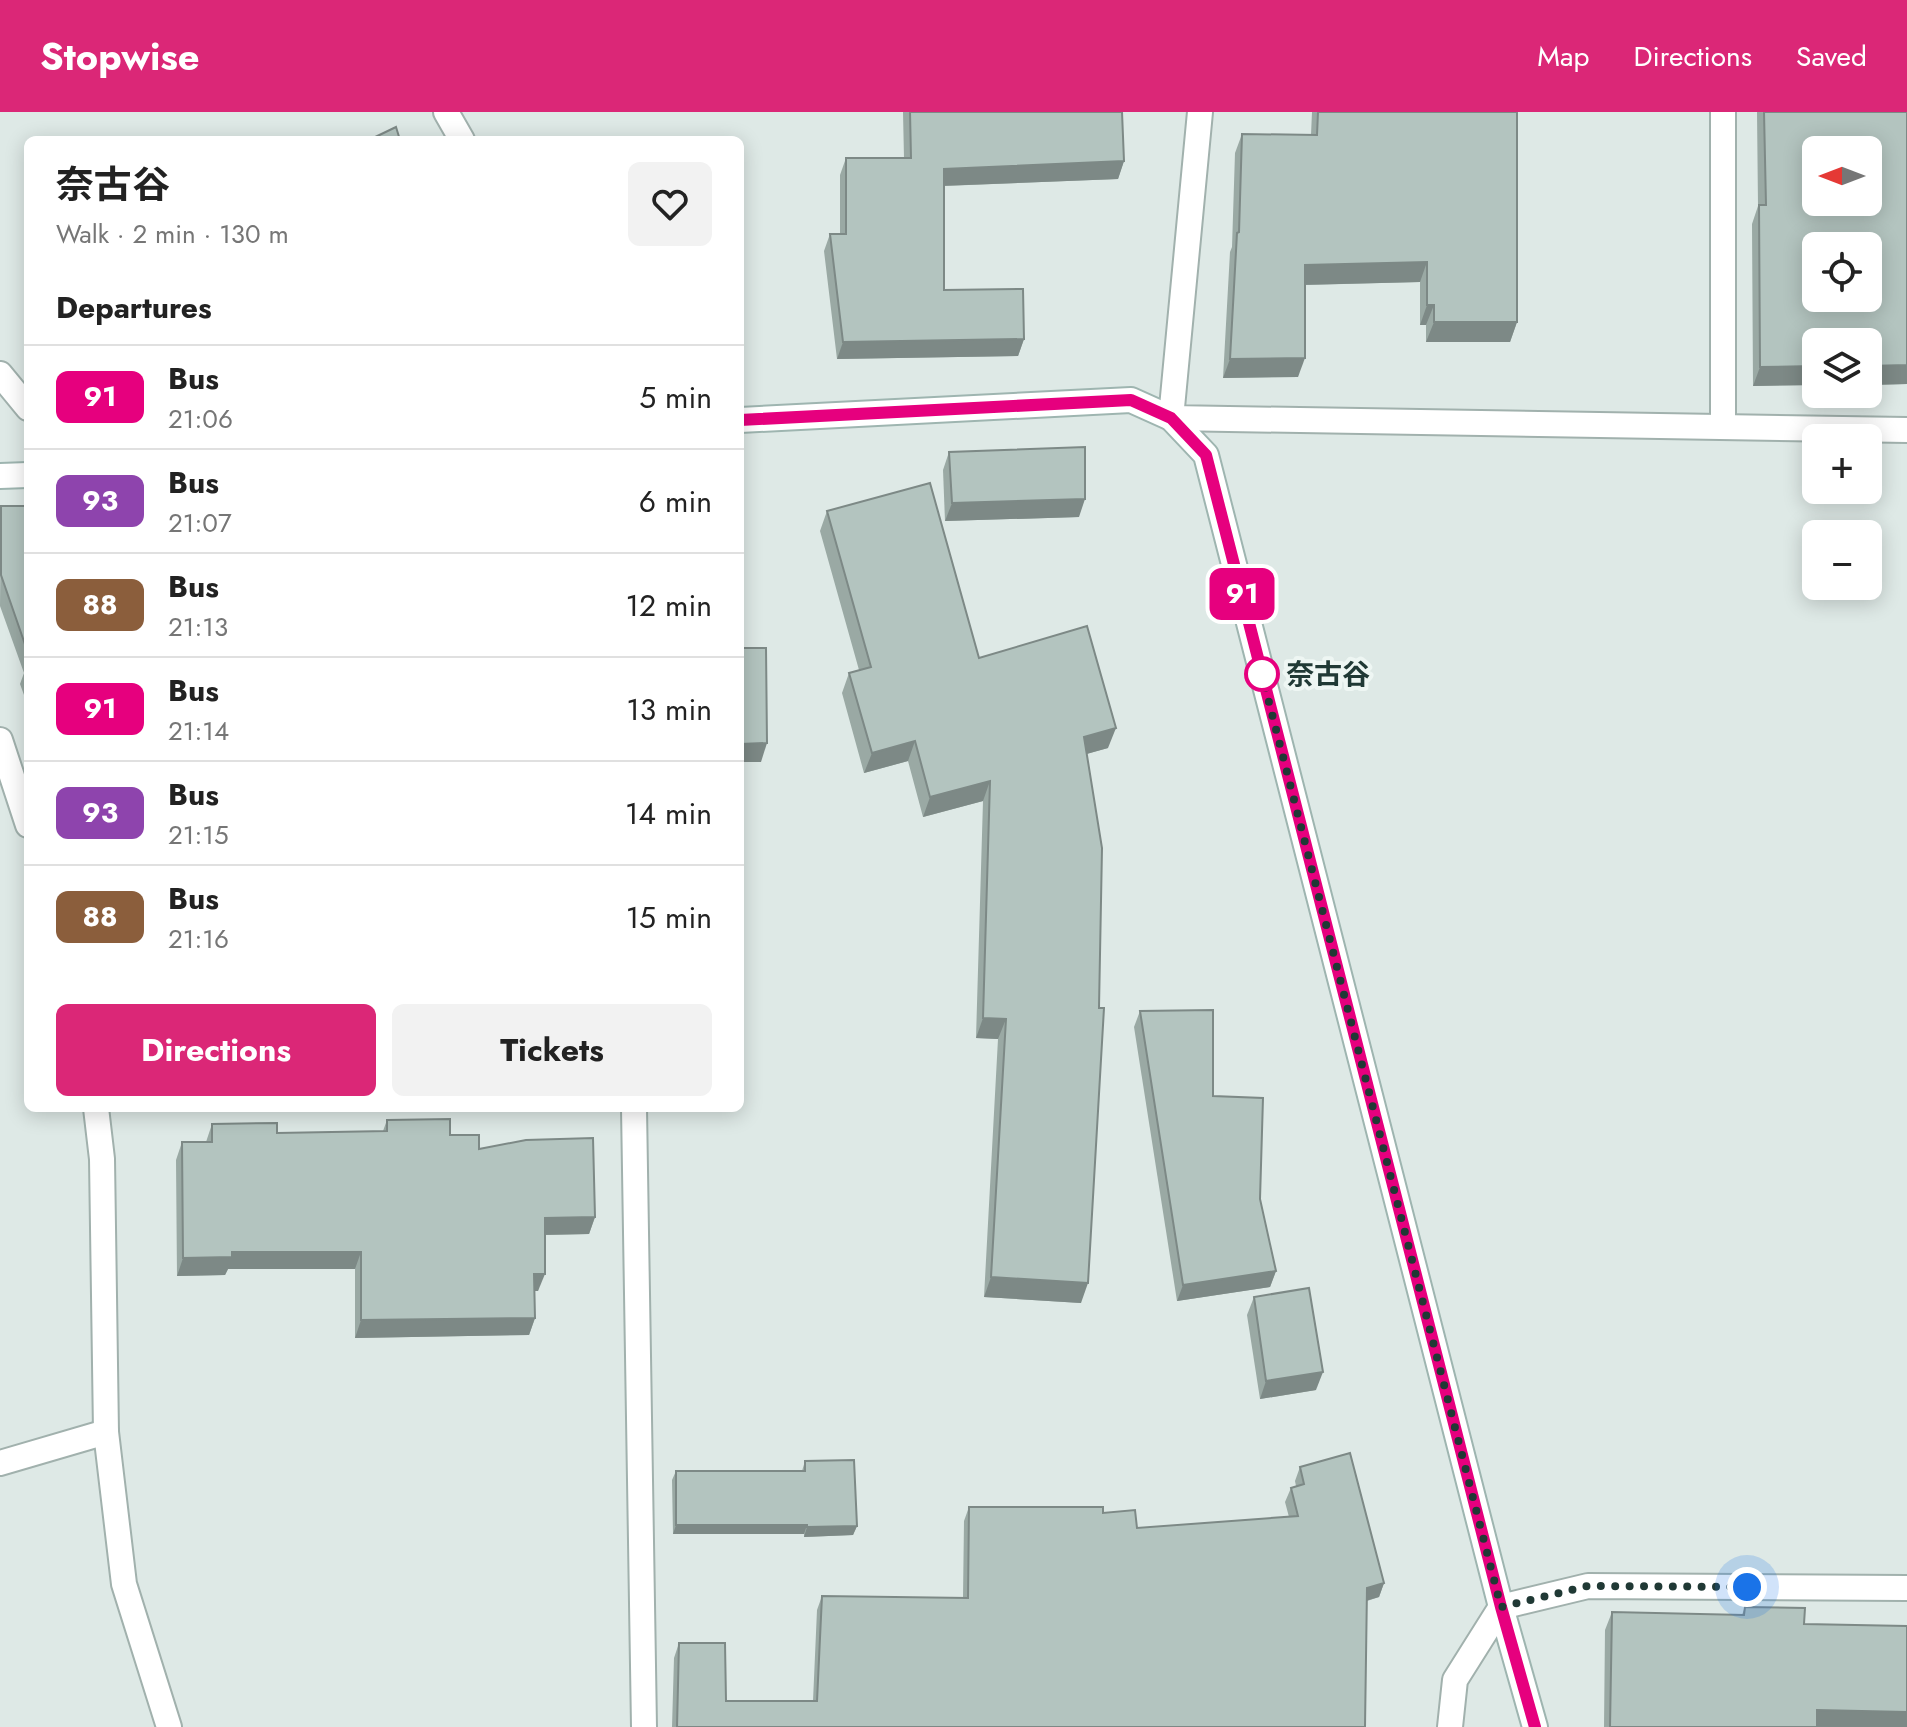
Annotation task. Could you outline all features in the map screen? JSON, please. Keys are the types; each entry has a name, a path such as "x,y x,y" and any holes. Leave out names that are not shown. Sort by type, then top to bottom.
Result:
{"street":[{"path":"446,112 460,136"},
{"path":"1171,418 1200,112"},
{"path":"1723,112 1723,427"},
{"path":"0,374 24,403"},
{"path":"744,420 1131,400 1171,418 1206,455 1501,1607 1535,1727"},
{"path":"1171,418 1907,430"},
{"path":"0,476 24,475"},
{"path":"0,740 24,813"},
{"path":"96,1112 102,1159 106,1432 124,1584 169,1727"},
{"path":"634,1112 644,1727"},
{"path":"0,1463 106,1432"},
{"path":"1450,1727 1455,1680 1501,1607 1588,1586 1907,1588"}],"building":[{"path":"910,112 1122,112 1124,161 944,169 944,290 1023,289 1024,339 843,342 830,234 846,234 846,158 911,158"},
{"path":"1318,112 1517,112 1517,322 1434,322 1434,305 1427,305 1427,262 1305,265 1305,358 1230,359 1242,134 1317,135"},
{"path":"1764,112 1907,112 1907,365 1882,366 1882,328 1802,328 1802,366 1760,367 1759,205 1766,205"},
{"path":"396,127 399,136 377,136"},
{"path":"1085,447 1085,499 952,503 949,452"},
{"path":"930,483 979,658 1087,626 1116,728 1084,737 1102,848 1099,1008 1104,1008 1088,1283 991,1277 1006,1019 983,1018 990,781 930,797 915,741 872,753 849,673 871,667 827,511"},
{"path":"1,506 24,506 24,641 1,575"},
{"path":"744,648 766,648 767,743 744,744"},
{"path":"1213,1010 1213,1096 1263,1098 1260,1199 1276,1271 1183,1285 1140,1011"},
{"path":"450,1119 450,1135 479,1135 479,1149 526,1140 593,1138 595,1217 545,1218 545,1274 534,1274 535,1318 361,1320 361,1252 232,1252 232,1257 183,1258 182,1142 212,1142 212,1124 277,1123 277,1133 387,1131 387,1120"},
{"path":"1309,1288 1323,1372 1266,1381 1254,1297"},
{"path":"1350,1453 1384,1583 1367,1588 1365,1727 677,1727 679,1643 725,1643 726,1701 817,1701 822,1596 968,1598 969,1507 1103,1507 1103,1513 1135,1510 1137,1528 1298,1516 1291,1488 1304,1484 1300,1467"},
{"path":"854,1460 857,1526 676,1525 676,1471 805,1471 805,1461"},
{"path":"1745,1607 1805,1608 1804,1624 1907,1626 1907,1712 1817,1710 1817,1727 1610,1727 1612,1612 1744,1615"}],"bus line":[{"name":"91","path":"744,420 1131,400 1171,418 1206,455 1501,1607 1535,1727"}],"place":[{"name":"奈古谷","path":"1262,674"}],"route":[{"path":"1262,674 1260,667 1501,1607 1588,1586 1747,1587"}]}
